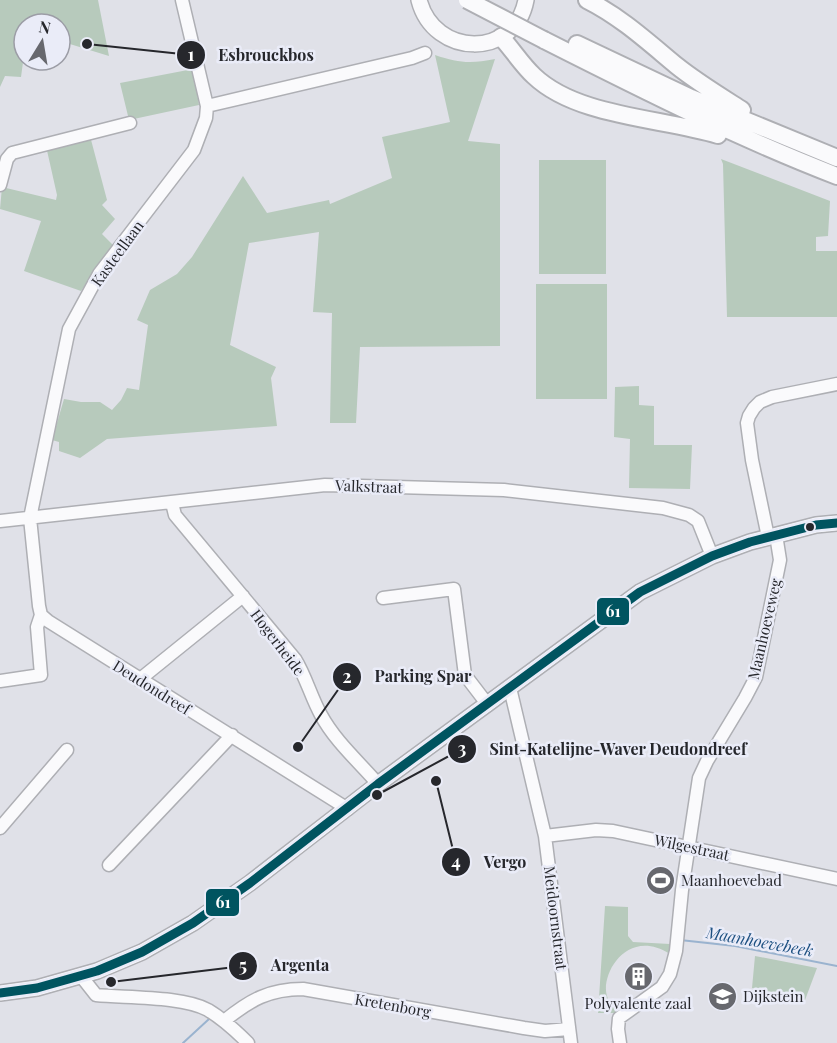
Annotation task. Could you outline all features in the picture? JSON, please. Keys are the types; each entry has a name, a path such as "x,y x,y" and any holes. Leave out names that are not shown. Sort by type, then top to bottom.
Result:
{"highway":[{"path":"467,0 691,98 837,158"},
{"path":"490,0 547,35 667,102 837,176"},
{"path":"587,0 626,23 708,90 776,134"},
{"path":"501,37 534,76 558,93 590,107 701,130 743,143 757,143"}],"main road":[{"path":"420,0 426,18 438,32 458,42 475,44 501,37 515,25 521,16 526,0"},
{"path":"0,993 37,988 97,971 142,952 193,923 640,592 712,556 772,536 837,523"}],"street":[{"name":"Kasteellaan","path":"30,518 69,329 99,274 194,150 201,136 207,106 182,0"},
{"path":"207,106 425,53"},
{"path":"0,185 7,159 15,152 130,123"},
{"name":"Maanhoeveweg","path":"620,1043 619,1018 662,987 670,974 676,951 699,778 756,677 780,560 752,460 747,423 749,416 760,402 772,397 837,384"},
{"name":"Valkstraat","path":"0,521 325,485 504,490 663,508 689,514 698,520 712,556"},
{"name":"Hogerheide","path":"172,503 175,514 295,659 321,715 347,750 378,784"},
{"path":"0,681 41,675 37,627 41,615 30,518"},
{"path":"382,598 454,589 465,675 488,705"},
{"path":"139,680 243,596"},
{"name":"Deudondreef","path":"41,615 139,680 348,808"},
{"name":"Meidoornstraat","path":"510,688 545,836 571,1043"},
{"path":"109,865 232,735"},
{"path":"0,828 67,750"},
{"name":"Wilgestraat","path":"545,836 613,831 837,879"},
{"path":"97,971 96,987 104,996"},
{"path":"81,976 96,995 181,1002 207,1009 248,1043"},
{"name":"Kretenborg","path":"224,1021 245,1004 268,993 283,989 303,989 524,1028 545,1031 569,1029"}],"green space":[{"path":"0,0 98,0 109,56 72,45 72,12 12,12 12,72 22,72 21,77 5,76 0,87"},
{"path":"435,55 465,62 495,59 468,141 500,144 500,346 360,347 356,423 330,423 332,313 313,312 319,232 249,243 230,345 276,367 271,378 277,426 107,439 80,458 59,451 59,442 52,440 64,399 100,402 112,410 121,400 127,388 139,390 148,325 137,320 150,290 177,274 192,257 243,176 267,213 329,200 330,204 392,178 382,137 450,122"},
{"path":"193,69 199,105 129,120 120,83"},
{"path":"90,136 107,200 102,205 115,219 102,234 113,245 81,291 24,271 41,221 0,209 2,187 56,200 57,195 46,146"},
{"path":"721,159 830,201 828,236 816,237 816,251 837,251 837,317 727,317 723,164"},
{"path":"539,160 606,160 606,274 539,274"},
{"path":"536,284 607,284 607,399 536,399"},
{"path":"639,386 639,405 654,406 654,445 692,445 690,489 629,488 630,439 614,437 615,387"},
{"path":"605,906 628,907 628,936 633,942 670,944 670,954 649,946 632,948 619,957 610,971 606,985 607,997 614,1004 627,1003 618,1013 598,1013"},
{"path":"755,956 817,968 805,1000 752,988"}],"waterway":[{"name":"Maanhoevebeek","path":"680,940 735,946 837,966"},
{"name":"Maanhoevebeek","path":"183,1043 209,1019"}],"transit line":[{"name":"61","path":"0,993 37,988 97,971 142,952 193,923 640,592 712,556 750,542 816,525 837,523"}],"place":[{"name":"Esbrouckbos","path":"87,44"},
{"name":"Parking Spar","path":"298,747"},
{"name":"Vergo","path":"436,781"},
{"name":"Sint-Katelijne-Waver Deudondreef","path":"377,795"},
{"name":"Maanhoevebad","path":"660,880"},
{"name":"Polyvalente zaal","path":"638,976"},
{"name":"Argenta","path":"111,982"},
{"name":"Dijkstein","path":"722,996"}]}
